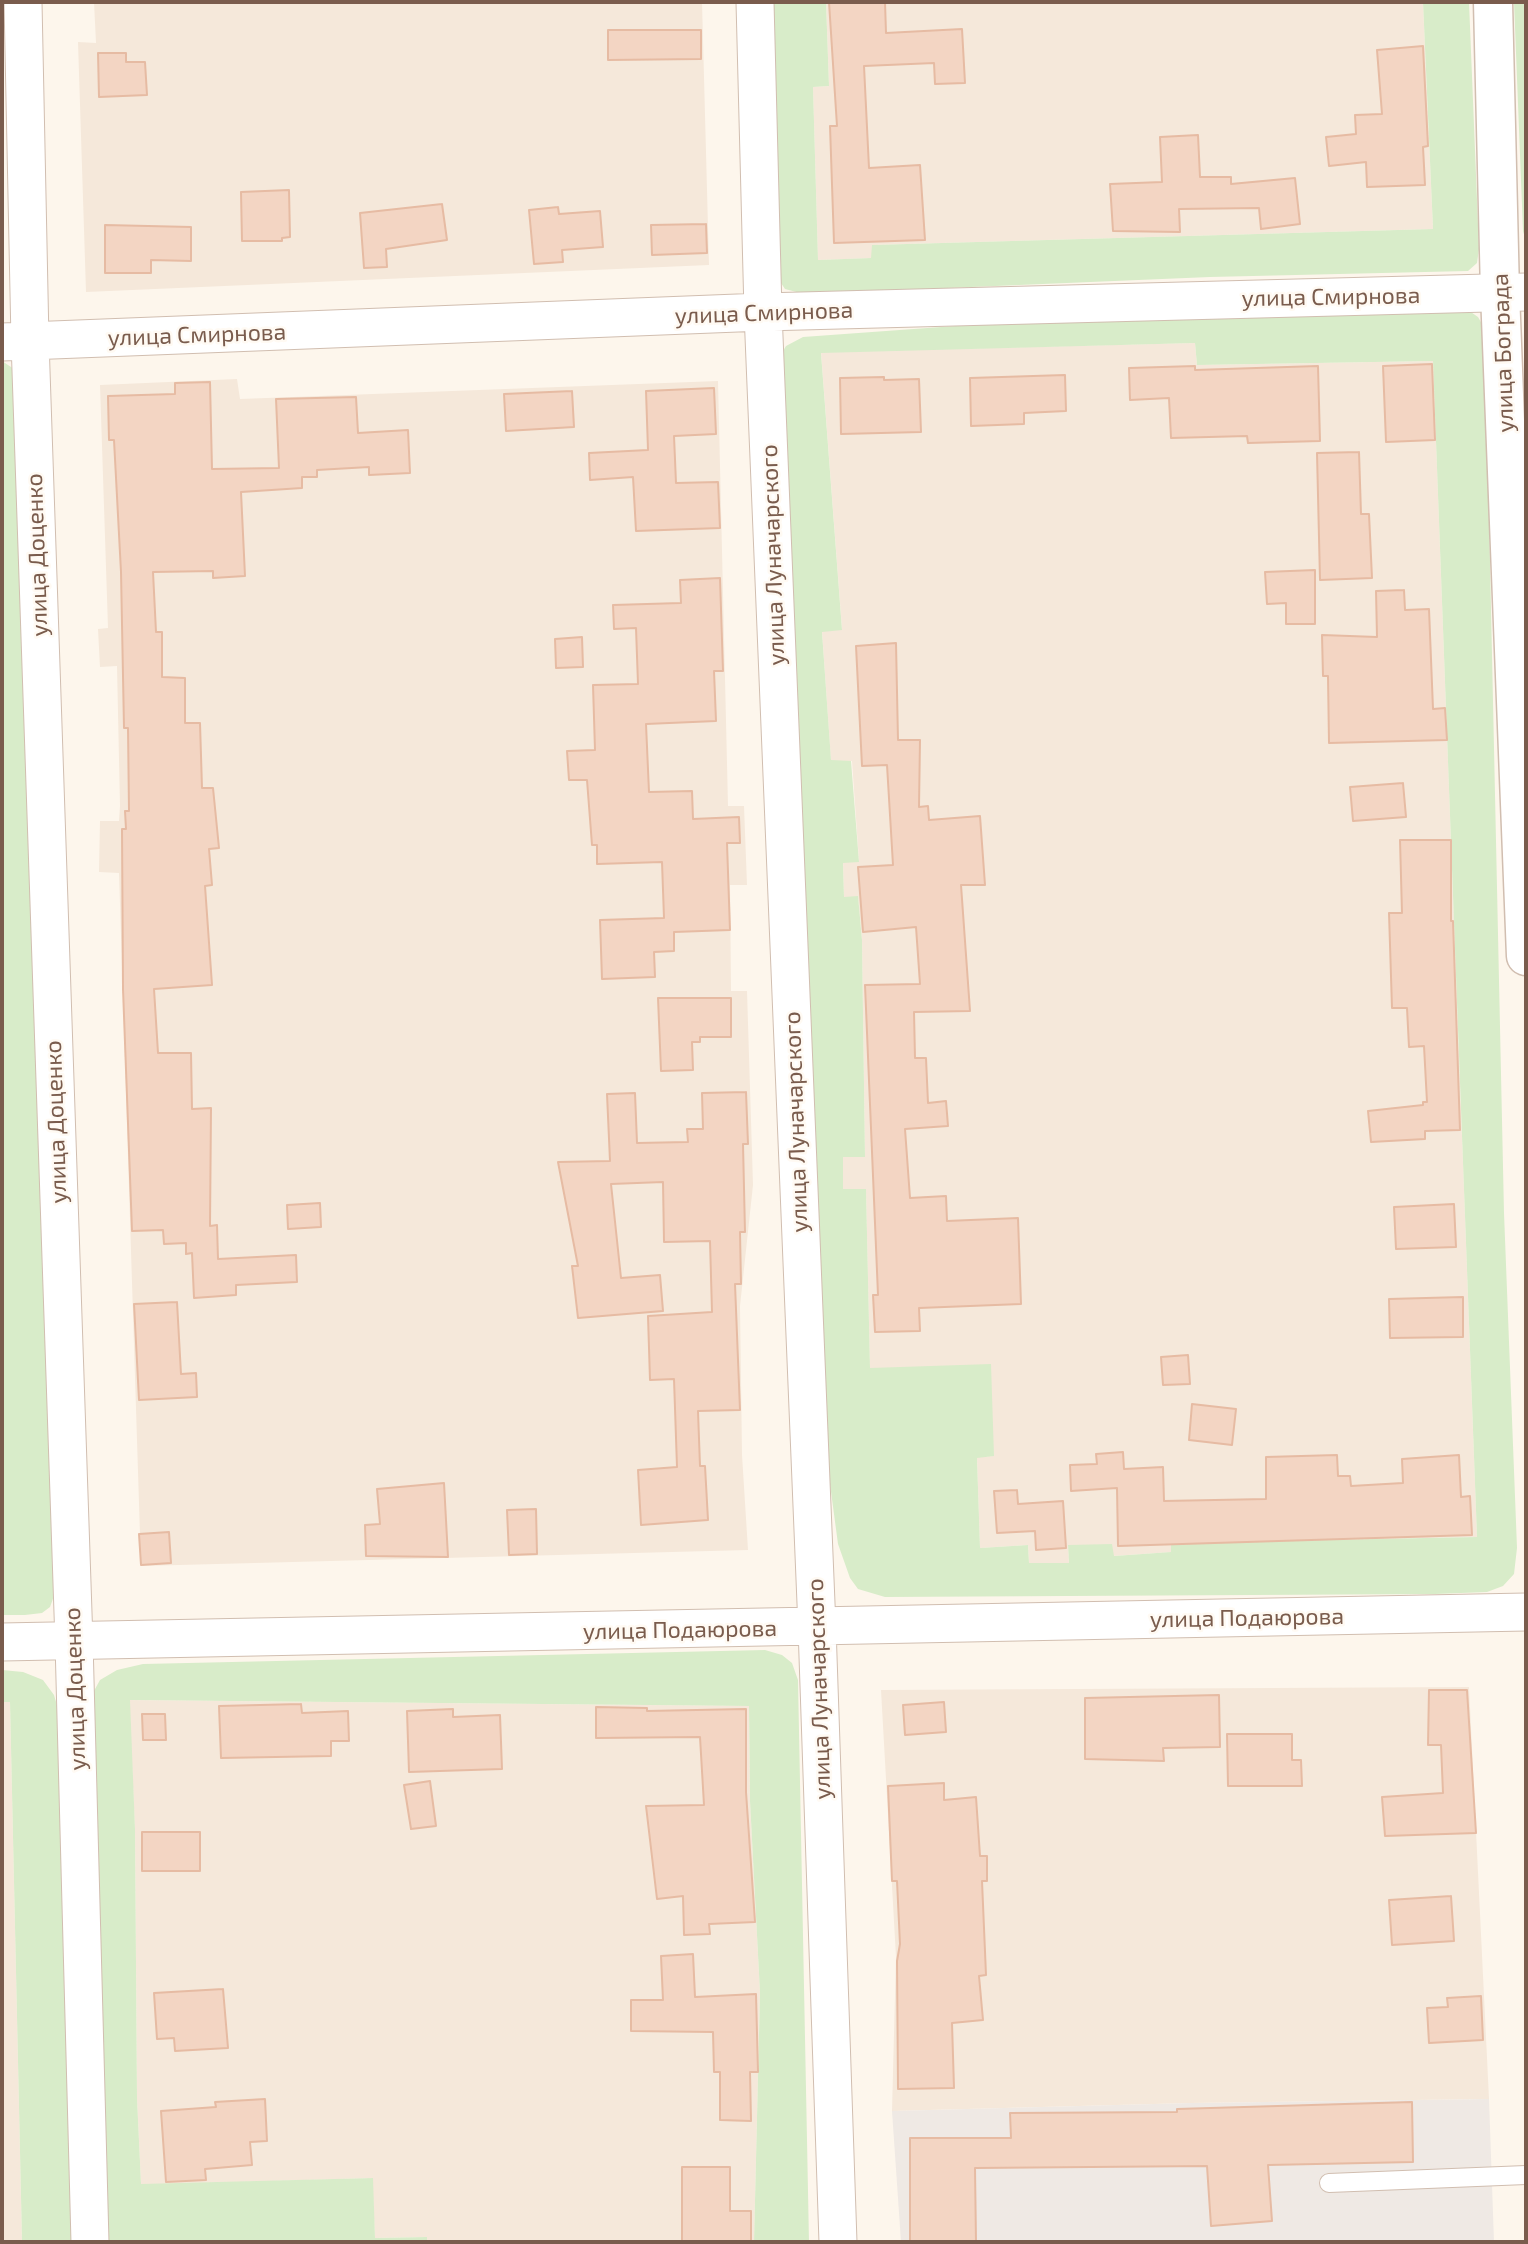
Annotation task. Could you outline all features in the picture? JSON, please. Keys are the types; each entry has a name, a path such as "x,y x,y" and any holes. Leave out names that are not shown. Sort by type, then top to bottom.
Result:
{"street":[{"name":"улица Доценко","path":"23,2 16,342 74,1642 90,2242"},
{"name":"улица Луначарского","path":"755,2 763,312 817,1627 838,2242"},
{"name":"улица Бограда","path":"1493,2 1513,292 1526,956"},
{"name":"улица Смирнова","path":"16,342 763,312 1513,292"},
{"name":"улица Подаюрова","path":"2,1643 1526,1612"}],"lane":[{"path":"1328,2183 1526,2175"}],"shaded area":[{"path":"94,2 702,2 709,265 86,292 78,42 96,43"},
{"path":"826,2 1423,2 1433,229 872,245 872,258 818,260 813,87 829,86"},
{"path":"1195,343 1197,365 1433,361 1477,1537 1171,1543 1172,1552 1113,1556 1068,1545 1069,1563 1029,1563 1028,1545 980,1548 977,1457 993,1456 870,1369 866,1190 843,1189 843,1157 865,1156 862,940 858,897 844,897 843,862 859,861 852,761 831,761 822,631 842,629 821,352"},
{"path":"237,379 240,399 718,381 728,806 744,806 747,885 730,885 731,991 747,991 753,1185 740,1306 742,1455 748,1550 141,1566 119,873 99,872 100,821 119,821 120,806 117,666 100,667 98,629 108,628 100,385"},
{"path":"1469,1687 1489,2099 892,2111 896,1957 881,1690"},
{"path":"129,1700 749,1706 750,1801 760,1993 754,2242 427,2242 426,2237 375,2238 372,2178 141,2185 137,2098 135,1829"},
{"path":"2,1702 10,1702 22,2242 2,2242"},
{"path":"1489,2099 1494,2242 901,2242 892,2111"}],"green space":[{"path":"768,2 826,2 829,86 813,87 818,260 871,258 872,245 1433,229 1423,2 1469,2 1479,249 1477,263 1468,271 1210,277 804,294 785,289 775,274"},
{"path":"1514,2 1526,2 1526,241 1523,231"},
{"path":"1465,308 1478,317 1485,329 1504,1213 1517,1548 1514,1574 1503,1586 1487,1592 885,1597 858,1589 850,1578 838,1544 821,1417 779,358 786,346 803,337 1038,320","holes":["1195,343 1197,365 1433,361 1477,1537 1171,1543 1171,1552 1114,1556 1112,1544 1068,1545 1069,1563 1029,1563 1028,1545 980,1548 977,1458 994,1456 991,1364 870,1368 866,1189 843,1189 843,1157 865,1157 862,940 858,896 844,897 843,863 859,862 851,761 831,760 822,632 842,630 821,353"]},
{"path":"2,361 14,369 48,1267 54,1596 50,1607 42,1613 25,1615 2,1615"},
{"path":"765,1650 782,1655 792,1663 798,1680 809,2242 754,2242 760,1993 750,1801 749,1706 130,1700 141,2184 373,2178 375,2238 427,2237 427,2242 108,2242 89,1700 100,1680 117,1670 143,1664"},
{"path":"2,1670 23,1672 43,1680 54,1695 61,1719 73,2242 22,2242 10,1702 2,1702"}],"building":[{"path":"829,2 885,2 886,33 962,29 965,83 935,84 934,63 864,66 869,168 920,165 925,240 834,243 830,126 837,126"},
{"path":"608,30 701,30 701,59 608,60"},
{"path":"1423,46 1428,146 1423,147 1425,185 1367,187 1366,162 1329,166 1326,137 1356,134 1355,115 1382,114 1377,50"},
{"path":"98,53 126,53 126,62 145,62 147,95 99,97"},
{"path":"1198,135 1200,177 1231,177 1231,184 1295,178 1300,224 1261,229 1259,208 1179,209 1180,232 1113,231 1110,184 1162,182 1160,137"},
{"path":"289,190 290,237 282,238 282,241 242,241 241,192"},
{"path":"442,204 447,240 386,249 387,267 364,268 360,213"},
{"path":"558,207 559,214 600,211 603,247 562,250 563,262 534,264 529,210"},
{"path":"706,224 707,253 652,255 651,225"},
{"path":"105,225 191,227 191,261 151,260 151,273 105,273"},
{"path":"1432,364 1435,440 1386,442 1383,366"},
{"path":"1195,366 1195,370 1318,366 1320,441 1248,443 1247,436 1171,438 1169,398 1130,400 1129,368"},
{"path":"1065,375 1066,411 1024,413 1024,424 971,426 970,378"},
{"path":"884,377 884,380 919,379 921,432 841,434 840,378"},
{"path":"210,382 212,469 279,468 276,399 356,397 358,433 408,430 410,473 369,475 369,467 317,470 317,477 302,477 302,488 241,492 245,576 213,578 213,571 153,572 156,632 162,632 162,677 185,678 185,723 200,723 202,788 213,788 219,848 209,849 212,885 205,886 212,985 154,989 158,1053 191,1053 192,1109 211,1108 210,1226 217,1225 218,1259 296,1255 297,1282 236,1285 236,1295 194,1298 192,1253 186,1254 186,1243 164,1244 163,1230 132,1231 123,989 122,829 126,829 125,811 129,811 128,728 124,728 121,572 114,440 109,440 108,396 175,394 175,383"},
{"path":"714,388 716,434 674,436 676,483 718,482 720,528 636,531 633,477 590,480 589,453 648,450 646,391"},
{"path":"572,391 574,427 506,431 504,394"},
{"path":"1359,452 1361,514 1369,514 1372,578 1320,580 1317,453"},
{"path":"1315,570 1315,624 1286,624 1286,603 1267,604 1265,572"},
{"path":"720,578 723,671 714,671 716,721 646,724 649,792 692,791 693,819 739,817 740,843 727,843 730,930 674,932 674,951 654,952 655,977 602,979 600,920 664,918 662,862 597,864 597,845 592,845 587,780 569,780 567,751 595,750 593,685 638,684 636,628 614,629 613,605 681,603 680,580"},
{"path":"1404,590 1405,610 1429,609 1433,709 1445,708 1447,740 1329,743 1328,676 1323,676 1322,635 1377,637 1376,591"},
{"path":"582,637 583,667 556,668 555,639"},
{"path":"896,643 898,740 920,740 919,807 928,806 929,820 980,816 985,885 961,885 970,1011 914,1012 915,1058 926,1058 928,1103 946,1101 948,1126 905,1129 910,1198 946,1196 947,1221 1018,1218 1021,1304 919,1308 920,1331 875,1332 873,1295 878,1295 865,985 920,984 916,927 863,932 858,867 893,865 887,765 862,766 856,646"},
{"path":"1403,783 1406,817 1353,821 1350,787"},
{"path":"1400,840 1451,840 1451,921 1460,1130 1425,1131 1425,1139 1371,1142 1368,1111 1423,1105 1423,1102 1427,1102 1424,1046 1409,1047 1407,1008 1392,1008 1389,913 1402,913"},
{"path":"658,998 731,998 731,1037 700,1037 700,1042 692,1042 693,1070 661,1071"},
{"path":"746,1092 748,1144 743,1144 745,1232 740,1232 741,1284 735,1284 740,1410 698,1411 700,1466 705,1466 708,1520 641,1525 638,1470 677,1467 674,1379 650,1380 648,1316 712,1312 710,1241 664,1242 663,1182 611,1184 621,1278 660,1275 663,1311 578,1318 572,1266 578,1266 558,1162 610,1161 607,1094 635,1093 637,1143 688,1142 687,1129 703,1129 702,1093"},
{"path":"320,1203 321,1227 288,1229 287,1205"},
{"path":"1454,1204 1456,1247 1396,1249 1394,1207"},
{"path":"1463,1297 1463,1337 1390,1338 1389,1299"},
{"path":"177,1302 181,1374 196,1373 197,1397 139,1400 134,1304"},
{"path":"1188,1355 1190,1384 1163,1385 1161,1357"},
{"path":"1192,1404 1236,1409 1232,1445 1189,1440"},
{"path":"1123,1452 1124,1469 1163,1467 1164,1501 1266,1499 1266,1457 1337,1455 1338,1476 1350,1476 1351,1486 1403,1483 1402,1459 1459,1455 1461,1497 1470,1496 1472,1535 1118,1546 1117,1488 1071,1491 1070,1465 1097,1464 1096,1454"},
{"path":"444,1483 448,1557 366,1556 365,1525 380,1524 377,1489"},
{"path":"1017,1490 1018,1504 1063,1501 1066,1548 1036,1550 1035,1531 997,1533 994,1491"},
{"path":"536,1509 537,1554 509,1555 507,1510"},
{"path":"169,1532 171,1563 141,1565 139,1534"},
{"path":"1429,1690 1467,1690 1476,1833 1385,1836 1382,1797 1443,1793 1441,1745 1428,1745"},
{"path":"1219,1695 1220,1747 1163,1748 1164,1761 1085,1759 1085,1698"},
{"path":"944,1702 946,1732 905,1735 903,1705"},
{"path":"301,1704 302,1713 348,1711 349,1741 331,1741 331,1756 221,1758 219,1706"},
{"path":"596,1707 647,1708 647,1711 746,1709 746,1792 755,1922 709,1924 710,1934 684,1935 683,1896 657,1899 646,1806 704,1805 700,1737 596,1738"},
{"path":"453,1709 453,1717 500,1715 502,1769 409,1772 407,1711"},
{"path":"142,1714 165,1714 166,1740 143,1740"},
{"path":"1227,1734 1292,1734 1292,1760 1301,1760 1302,1786 1228,1786"},
{"path":"430,1781 436,1826 411,1829 404,1785"},
{"path":"944,1783 944,1800 976,1797 980,1856 987,1856 987,1881 982,1881 986,1975 979,1976 983,2020 952,2023 954,2088 898,2089 897,1961 900,1944 897,1881 892,1881 888,1786"},
{"path":"142,1832 200,1832 200,1871 142,1871"},
{"path":"1451,1896 1454,1941 1392,1945 1389,1900"},
{"path":"693,1954 695,1997 756,1994 758,2072 750,2072 751,2121 720,2120 720,2072 714,2072 713,2032 631,2031 631,2000 663,2000 661,1956"},
{"path":"223,1989 228,2048 175,2051 174,2038 157,2039 154,1993"},
{"path":"1481,1996 1483,2040 1429,2043 1427,2008 1448,2007 1447,1998"},
{"path":"265,2099 267,2141 250,2142 252,2165 205,2169 206,2180 166,2182 161,2111 216,2107 215,2102"},
{"path":"1412,2102 1413,2162 1268,2165 1272,2221 1211,2226 1207,2166 975,2168 976,2242 910,2242 910,2138 1011,2138 1010,2113 1177,2112 1177,2109"},
{"path":"682,2167 730,2167 730,2211 751,2211 751,2242 682,2242"}]}
